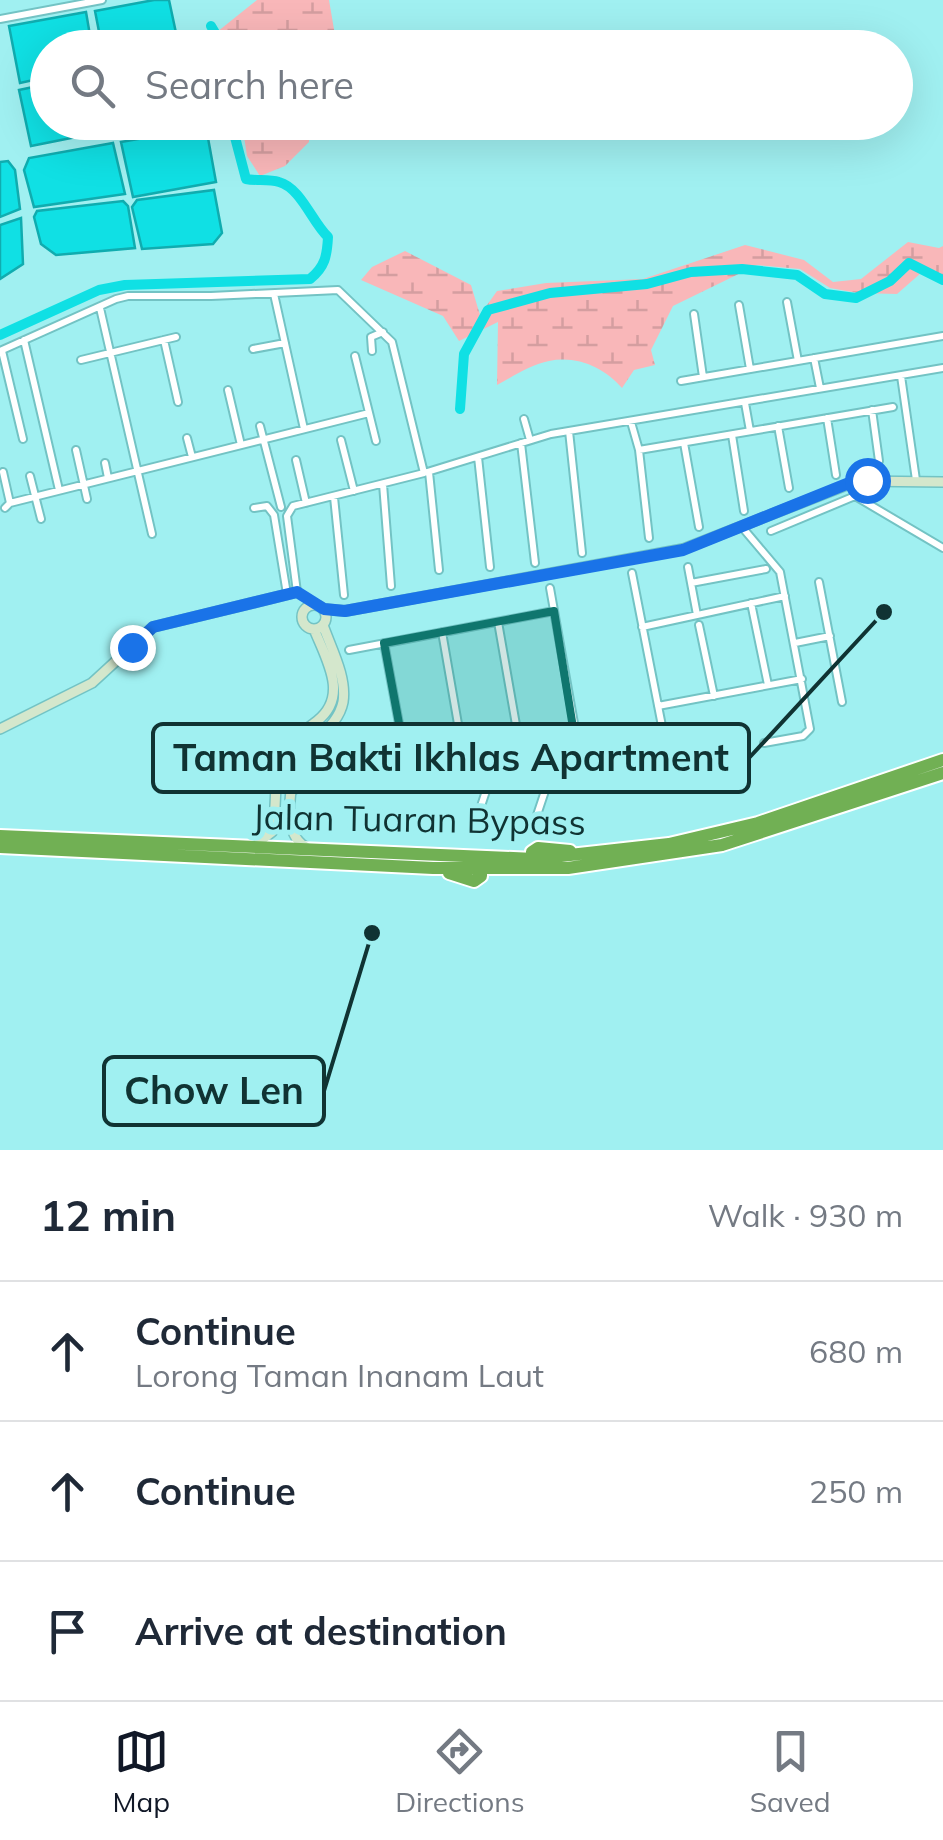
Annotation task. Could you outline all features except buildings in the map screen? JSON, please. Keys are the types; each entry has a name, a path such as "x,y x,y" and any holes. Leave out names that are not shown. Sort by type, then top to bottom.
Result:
{"highway":[{"name":"Jalan Tuaran Bypass","path":"478,864 534,859 532,852 541,847 603,853 669,844 758,823 943,760"},
{"name":"Jalan Tuaran Bypass","path":"0,836 308,848 568,868 722,845 943,773"},
{"name":"Jalan Tuaran Bypass","path":"0,847 433,868 474,880 481,876 478,864"},
{"path":"534,859 568,868"}],"main road":[{"path":"317,616 674,552 849,483 943,482"},
{"path":"0,729 92,683 153,627 292,593 317,616 341,678 342,702 338,717 302,756 297,769 292,792 293,836"},
{"path":"253,846 272,832 283,755 292,742 328,713 334,702 317,616"},
{"path":"272,832 281,840 293,836"},
{"path":"293,836 308,848"}],"street":[{"path":"0,19 102,0"},
{"path":"23,439 4,376 1,351 24,340 128,296 338,290 394,346 426,472 439,570"},
{"path":"274,294 304,429"},
{"path":"787,302 798,361"},
{"path":"740,305 750,369"},
{"path":"100,308 152,534"},
{"path":"694,314 703,377"},
{"path":"372,352 371,336 384,332"},
{"path":"680,381 943,336"},
{"path":"81,360 176,338"},
{"path":"24,340 59,490"},
{"path":"164,340 178,402"},
{"path":"253,350 285,343"},
{"path":"355,356 376,440"},
{"path":"814,358 820,388"},
{"path":"292,593 287,516 290,507 569,431 943,368"},
{"path":"901,376 916,480"},
{"path":"228,390 240,445"},
{"path":"745,402 750,432"},
{"path":"639,450 893,407"},
{"path":"872,410 879,462"},
{"path":"4,472 7,505 304,429 331,417 369,412"},
{"path":"827,418 836,475"},
{"path":"524,419 534,563"},
{"path":"284,420 287,433"},
{"path":"631,422 639,450 650,538"},
{"path":"260,426 281,507"},
{"path":"778,426 788,488"},
{"path":"569,431 582,553"},
{"path":"732,434 744,511"},
{"path":"188,438 192,457"},
{"path":"341,440 354,492"},
{"path":"212,442 215,451"},
{"path":"684,443 699,527"},
{"path":"76,450 88,499"},
{"path":"164,451 166,464"},
{"path":"478,457 490,567"},
{"path":"296,460 306,503"},
{"path":"104,463 108,478"},
{"path":"30,476 42,520"},
{"path":"383,484 392,586"},
{"path":"771,531 855,496 943,548"},
{"path":"334,497 344,595"},
{"path":"254,508 267,506 274,515 292,593"},
{"path":"742,527 778,568 810,729 806,734 764,744"},
{"path":"688,566 697,615"},
{"path":"691,583 766,569"},
{"path":"632,573 662,726"},
{"path":"819,582 842,702"},
{"path":"297,769 315,776 350,771 438,774 574,748 577,740 550,588"},
{"path":"642,627 785,596"},
{"path":"751,603 768,685"},
{"path":"349,650 554,611"},
{"path":"498,622 522,759"},
{"path":"700,625 714,696"},
{"path":"442,632 466,770"},
{"path":"795,644 830,636"},
{"path":"384,643 408,772"},
{"path":"658,706 802,679"},
{"path":"536,818 551,774 548,755"},
{"path":"474,824 488,785 486,767"},
{"path":"292,792 315,776"}],"highlighted area":[{"path":"554,611 576,746 438,774 408,772 384,643"}],"green space":[{"path":"257,0 329,0 334,30 220,30"},
{"path":"245,140 309,140 285,166 260,176 247,156"},
{"path":"908,242 943,246 943,276 921,273 897,294 858,293 830,288 800,269 757,265 673,306 651,350 655,365 634,370 622,388 607,374 570,360 536,365 497,385 498,322 459,341 443,316 361,280 372,267 405,251 471,285 480,315 497,291 546,283 643,279 745,245 804,260 833,282 861,279"}],"water":[{"path":"169,0 175,30 99,30 95,11"},
{"path":"86,12 89,30 30,30 30,81 20,83 9,26"},
{"path":"30,88 30,140 61,140 31,146 19,90"},
{"path":"208,140 216,182 133,197 121,142"},
{"path":"113,143 125,194 34,207 24,170 29,158"},
{"path":"8,161 15,170 20,209 0,217 0,162"},
{"path":"214,190 222,233 213,244 142,249 132,207 137,200"},
{"path":"123,201 128,206 135,248 56,255 41,244 34,217 37,211"},
{"path":"21,218 23,264 0,279 0,225"}],"waterway":[{"path":"211,26 213,30"},
{"path":"0,335 99,290 125,285 310,279 315,275 324,261 328,237 287,185 246,179 236,140"},
{"path":"460,409 464,354 488,310 550,293 647,284 691,272 742,269 797,275 825,294 856,298 890,281 909,263 943,280"}],"place":[{"name":"Taman Bakti Ikhlas Apartment","path":"884,612"},
{"name":"Chow Len","path":"372,933"}],"route":[{"path":"132,647 153,627 297,592 324,609 345,611 674,552 849,483 867,480"}]}
